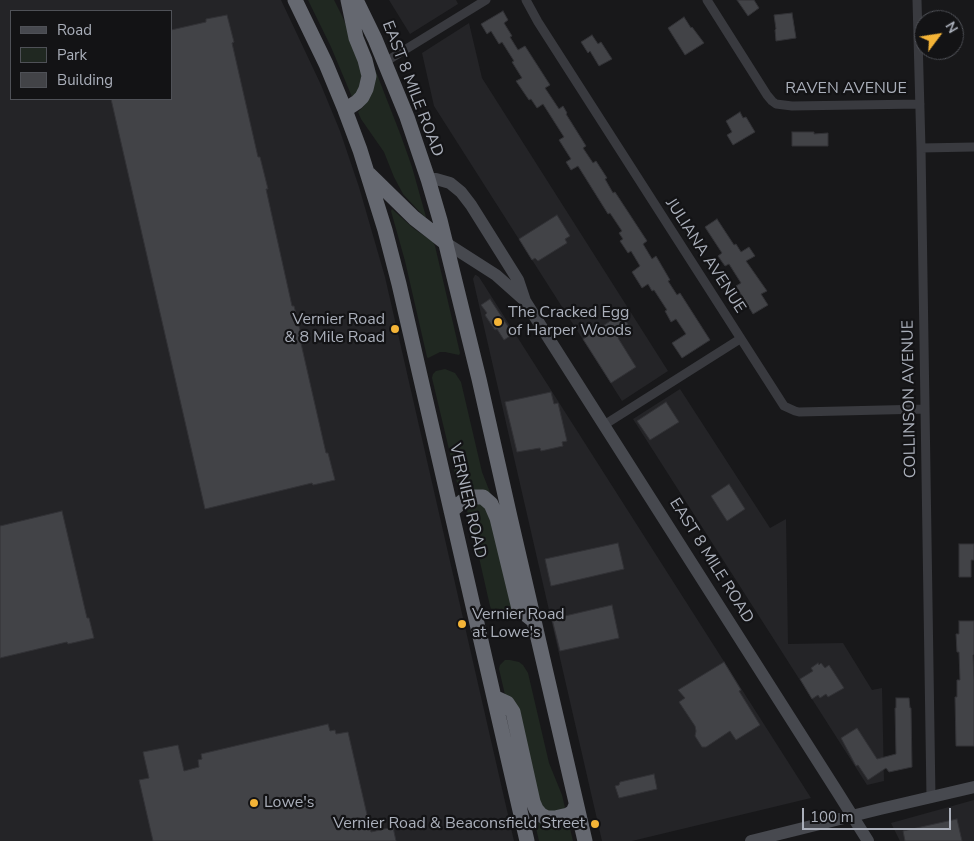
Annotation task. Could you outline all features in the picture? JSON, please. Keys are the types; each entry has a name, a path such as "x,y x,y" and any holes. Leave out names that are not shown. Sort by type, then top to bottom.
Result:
{"highway":[{"path":"295,0 345,110 367,171 414,218 446,243"},
{"path":"345,110 362,97 366,90 369,76 356,38 348,0"},
{"name":"EAST 8 MILE ROAD","path":"356,0 385,62 410,125 428,179"},
{"name":"VERNIER ROAD","path":"367,171 392,258 527,841"},
{"path":"428,179 446,243 479,379 585,841"},
{"path":"451,511 463,501 472,497 483,497 491,504 497,518 519,608 534,620"},
{"path":"494,697 507,703 513,712 532,802 536,809 547,818 555,818 573,812 576,805"}],"street":[{"path":"385,62 486,0"},
{"name":"JULIANA AVENUE","path":"526,0 538,22 784,406 795,411 925,409"},
{"name":"RAVEN AVENUE","path":"707,0 772,101 779,105 920,104"},
{"name":"COLLINSON AVENUE","path":"918,0 931,798"},
{"path":"921,148 974,147"},
{"name":"EAST 8 MILE ROAD","path":"428,179 450,183 465,197 518,280 525,300 868,841"},
{"name":"EAST 8 MILE ROAD","path":"446,243 496,276 525,300"},
{"path":"604,425 740,339"},
{"path":"751,841 974,787"}],"shaded area":[{"path":"0,0 281,0 321,85 340,131 359,187 385,277 514,841 0,841"},
{"path":"389,0 456,0 458,4 410,34"},
{"path":"469,23 482,78 668,371 622,401 434,106 422,53"},
{"path":"475,275 479,277 811,798 632,841 602,841 473,279"},
{"path":"680,389 770,528 786,519 788,644 843,643 872,690 882,688 884,781 867,785 633,419"},
{"path":"974,800 974,841 900,841 891,823"}],"green space":[{"path":"308,0 334,0 343,18 363,67 358,92 352,97 331,47"},
{"path":"373,64 412,167 426,217 403,194 384,152 358,112 364,106"},
{"path":"392,209 413,228 433,242 435,246 459,355 440,352 427,357"},
{"path":"445,369 455,373 461,382 482,472 495,505 518,617 515,619 500,618 492,611 490,606 471,522 457,483 432,378 436,371"},
{"path":"505,660 519,662 528,673 549,763 562,795 573,841 539,841 499,669"}],"building":[{"path":"737,0 754,0 759,8 748,16"},
{"path":"503,11 508,20 504,23 518,50 525,46 550,85 545,88 559,109 563,106 586,146 583,148 593,163 596,161 607,178 605,179 613,193 615,192 647,241 643,244 652,259 656,256 677,295 680,293 710,340 682,358 672,343 686,334 676,319 671,322 665,311 667,310 654,290 652,291 648,284 642,288 632,272 640,266 631,251 628,253 620,241 623,239 619,233 622,231 610,213 608,214 578,166 571,170 566,162 571,159 559,140 564,137 543,104 537,108 531,99 529,100 516,81 522,78 502,42 499,44 491,31 487,34 481,24"},
{"path":"792,13 796,38 776,41 774,15"},
{"path":"227,15 258,157 260,157 268,189 266,189 292,306 294,306 302,338 300,339 326,453 328,453 335,480 313,485 312,483 205,509 111,100 172,100 172,30 206,22 206,19"},
{"path":"684,17 704,43 685,55 668,28"},
{"path":"592,35 598,44 601,42 612,59 599,66 590,51 588,53 581,42"},
{"path":"740,112 743,118 746,117 755,132 733,145 727,135 732,132 726,121"},
{"path":"792,132 828,133 828,146 792,146"},
{"path":"557,215 570,236 565,239 567,243 538,261 535,258 532,260 519,239"},
{"path":"717,219 734,245 736,244 741,252 749,247 755,256 746,261 767,291 761,294 768,305 753,314 736,286 741,283 729,264 725,266 718,256 722,253 705,227"},
{"name":"The Cracked Egg of Harper Woods","path":"490,299 513,334 504,340 485,315 487,313 481,305"},
{"path":"621,314 631,329 618,338 636,367 611,383 583,339"},
{"path":"551,392 554,404 558,403 567,441 562,442 563,446 541,451 540,448 517,452 505,402"},
{"path":"666,402 679,422 650,440 637,421"},
{"path":"729,484 745,509 727,521 711,496"},
{"path":"62,511 87,618 89,618 94,638 68,644 67,642 0,658 0,526"},
{"path":"618,543 624,569 551,586 545,559"},
{"path":"959,544 974,544 974,560 971,560 971,577 959,577"},
{"path":"612,605 619,638 560,651 552,619"},
{"path":"959,621 974,621 974,746 956,746 955,697 957,697 957,680 960,680 956,634 959,634"},
{"path":"724,662 760,725 736,740 730,731 706,747 702,747 695,736 695,726 679,702 685,698 678,690"},
{"path":"818,663 819,665 821,663 825,668 829,665 844,688 828,697 826,694 820,698 818,695 812,699 800,679 813,671 811,668"},
{"path":"896,698 909,698 911,708 912,767 889,772 886,768 868,780 858,765 856,766 841,738 857,728 877,759 896,754"},
{"name":"Lowe's","path":"328,724 330,731 335,730 336,734 348,732 371,832 393,827 396,841 153,841 139,780 149,778 143,752 178,745 184,771 199,767 198,760 202,759 201,754"},
{"path":"654,774 657,789 619,798 615,786 619,785 620,782"},
{"path":"957,819 962,841 905,841 903,831"}],"place":[{"name":"The Cracked Egg of Harper Woods","path":"498,322"},
{"name":"Vernier Road & 8 Mile Road","path":"395,329"},
{"name":"Vernier Road at Lowe's","path":"462,624"},
{"name":"Lowe's","path":"254,803"},
{"name":"Vernier Road & Beaconsfield Street","path":"595,824"}]}
